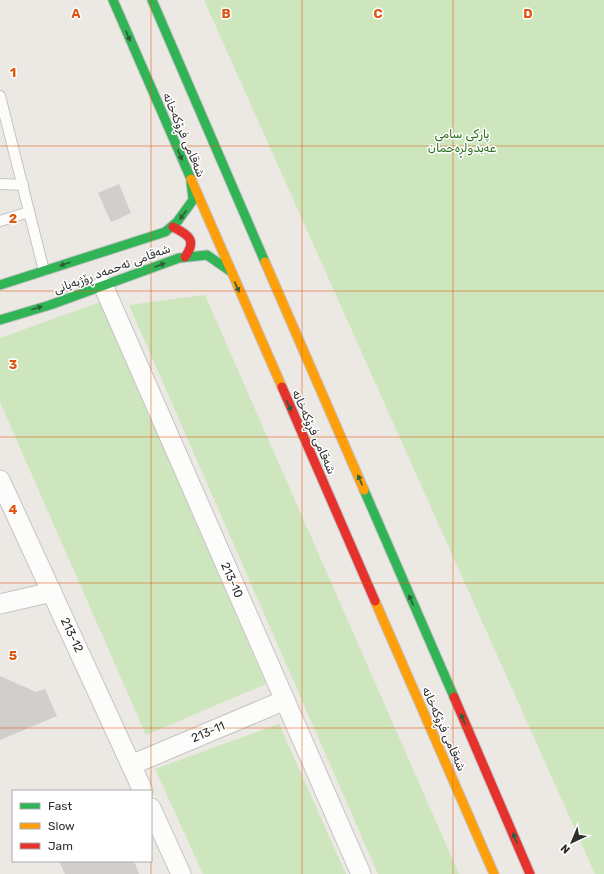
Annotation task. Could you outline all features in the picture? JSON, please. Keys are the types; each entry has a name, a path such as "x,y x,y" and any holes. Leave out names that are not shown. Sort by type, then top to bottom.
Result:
{"main road":[{"name":"شەقامی فڕۆکەخانە","path":"113,0 494,874"},
{"name":"شەقامی فڕۆکەخانە","path":"152,0 530,874"},
{"name":"شەقامی ئەحمەد ڕۆژبەیانی","path":"0,285 165,232 173,227 193,200 190,179"},
{"path":"173,227 182,231 192,241 190,251 186,257"},
{"name":"شەقامی ئەحمەد ڕۆژبەیانی","path":"0,320 50,304 179,258 207,255 230,270"}],"street":[{"name":"213-10","path":"103,285 361,874"},
{"name":"213-12","path":"0,480 143,790"},
{"path":"0,604 52,592"},
{"name":"213-11","path":"131,765 285,700"},
{"path":"152,810 181,874"}],"lane":[{"path":"0,96 44,271"},
{"path":"0,184 22,185"},
{"path":"0,221 29,212"}],"green space":[{"name":"پارکی سامی عەبدولڕەحمان","path":"204,0 604,0 604,874 595,874"},
{"path":"205,295 459,874 378,874 129,305"},
{"path":"100,302 266,684 146,735 0,402 0,338"},
{"path":"279,724 346,874 203,874 155,769"}],"building":[{"path":"119,184 131,213 111,222 98,193"},
{"path":"0,676 36,692 45,689 57,716 0,740"},
{"path":"59,862 134,862 139,874 65,874"}],"traffic: fast":[{"path":"113,0 191,179"},
{"path":"152,0 265,262"},
{"path":"0,285 165,232 177,222 193,200 191,182"},
{"path":"0,320 50,305 179,258 207,255 230,271"},
{"path":"364,490 454,697"}],"traffic: slow":[{"path":"191,179 282,387"},
{"path":"265,262 364,490"},
{"path":"375,601 494,874"}],"traffic: jam":[{"path":"173,227 190,239 191,242 189,251 185,257"},
{"path":"282,387 375,601"},
{"path":"454,697 530,874"}]}
